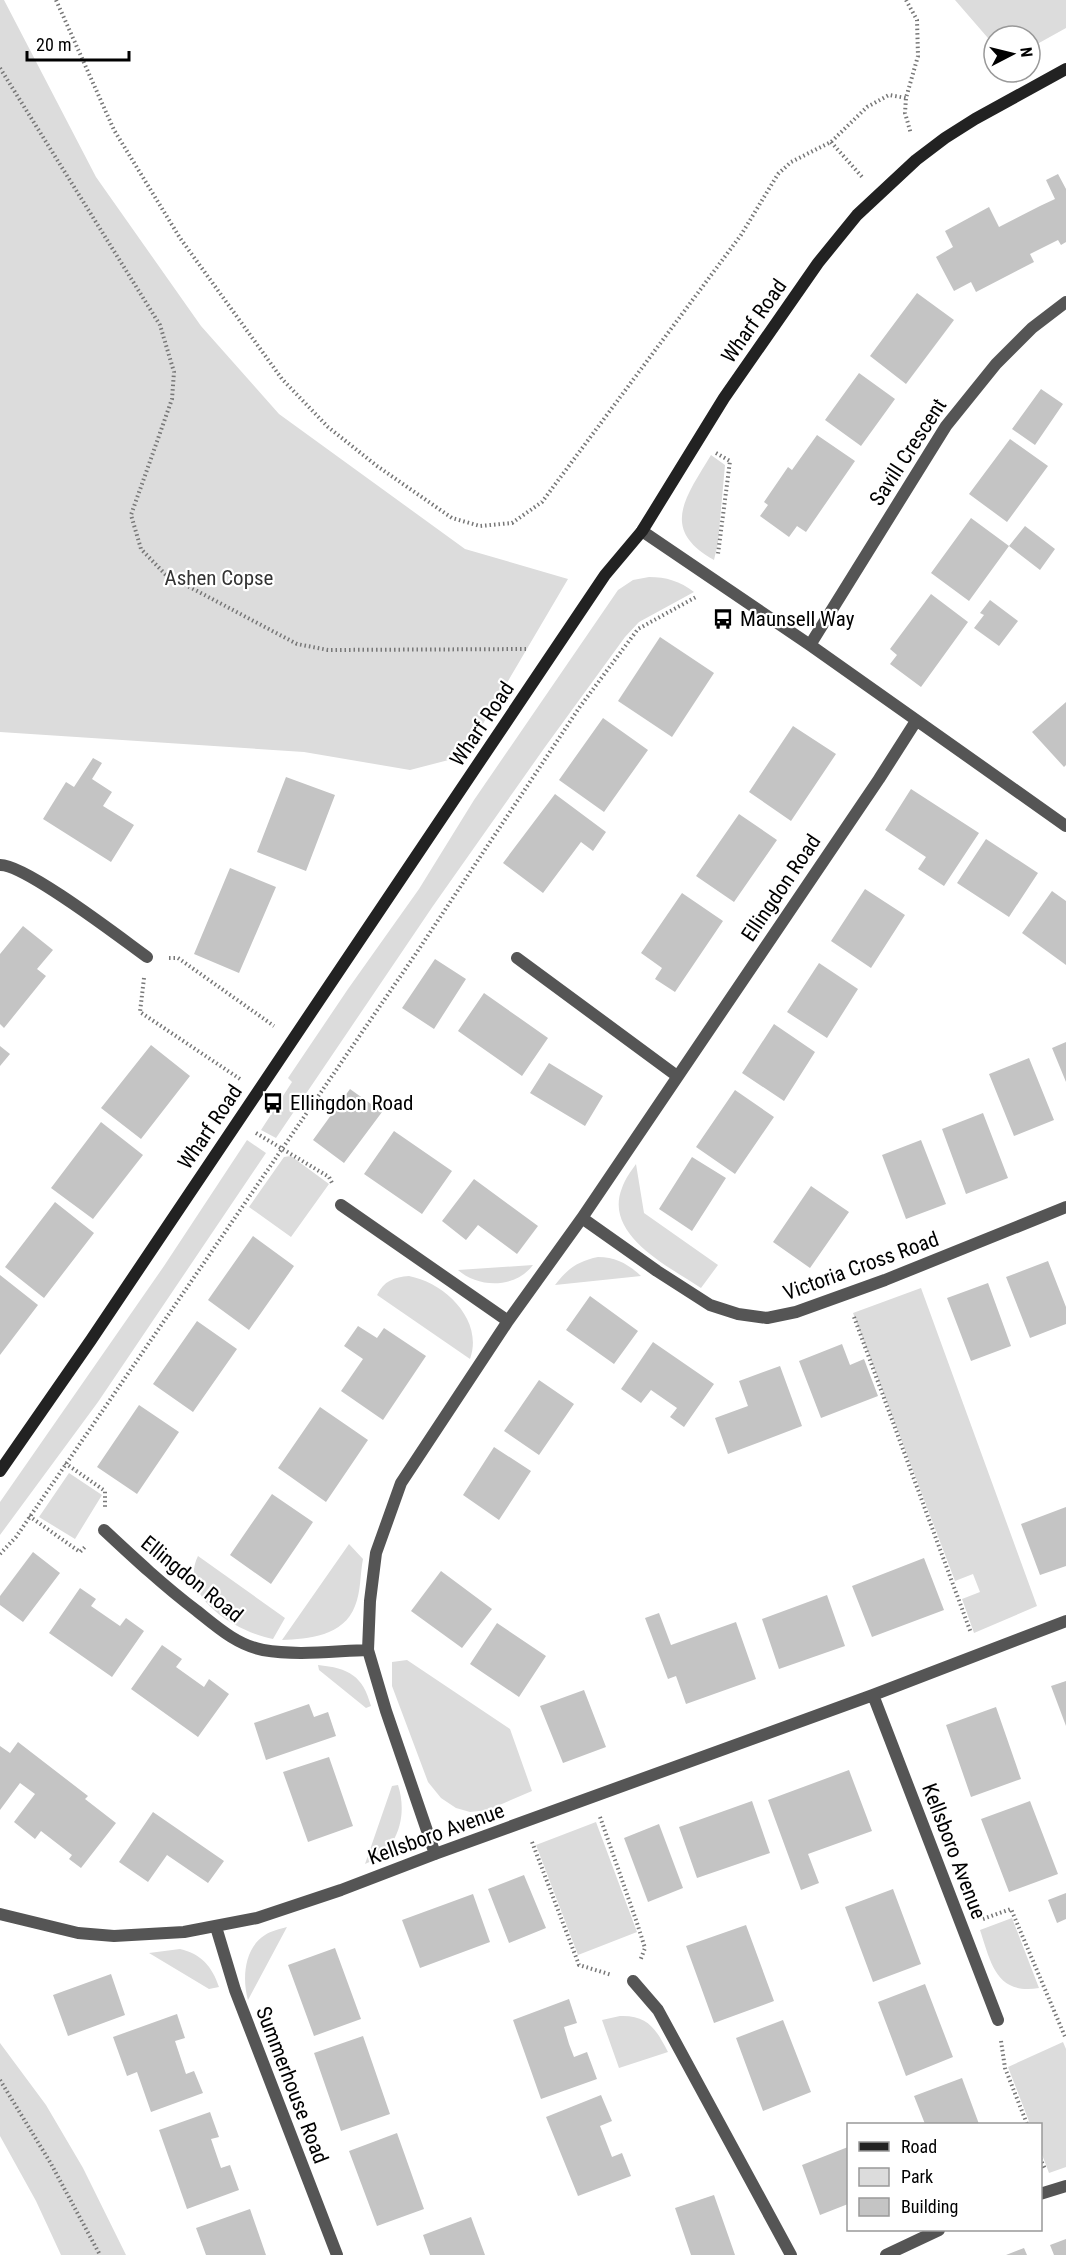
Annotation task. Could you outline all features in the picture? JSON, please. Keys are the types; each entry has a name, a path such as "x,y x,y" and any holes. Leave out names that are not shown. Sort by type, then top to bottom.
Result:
{"main road":[{"name":"Wharf Road","path":"2,1462 92,1340 605,575 642,531 696,441 818,263 857,215 920,156 975,119 1066,69"}],"street":[{"name":"Savill Crescent","path":"810,645 952,417 996,364 1032,328 1066,302"},
{"path":"642,531 810,645 1066,826"},
{"name":"Ellingdon Road","path":"435,1854 386,1711 368,1650 370,1601 376,1553 401,1483 508,1322 582,1218 879,779 916,721"},
{"path":"0,866 20,870 100,922 147,957"},
{"path":"517,958 677,1076"},
{"path":"341,1205 508,1322"},
{"name":"Victoria Cross Road","path":"582,1218 699,1299 738,1314 767,1318 781,1317 845,1294 1010,1231 1066,1207"},
{"name":"Ellingdon Road","path":"104,1530 157,1580 230,1636 245,1644 284,1652 368,1650"},
{"name":"Kellsboro Avenue","path":"0,1914 78,1933 114,1936 148,1935 216,1927 257,1918 873,1695 1066,1622"},
{"name":"Kellsboro Avenue","path":"873,1695 998,2020"},
{"name":"Summerhouse Road","path":"216,1927 235,1990 337,2255"},
{"path":"633,1981 658,2010 791,2255"},
{"path":"1042,2194 1066,2186"},
{"path":"886,2255 935,2231"}],"path":[{"path":"56,0 120,140 180,238 282,379 328,427 377,466 452,518 480,526 512,523 542,502 741,235 778,174 791,162 831,142 867,107 889,95 906,98"},
{"path":"906,0 917,20 918,56 906,98 907,125 920,156"},
{"path":"0,68 160,325 174,372 172,399 131,515 141,549 165,574 297,644 328,650 556,649"},
{"path":"831,142 878,194"},
{"path":"0,1554 16,1537 415,955 579,708 638,629 695,598 715,582 730,461 696,441"},
{"path":"259,1090 228,1072 140,1012 147,957 178,958 277,1028"},
{"path":"238,1122 329,1177 341,1205"},
{"path":"845,1294 978,1654"},
{"path":"29,1516 80,1552 104,1530 105,1491 65,1463"},
{"path":"524,1821 579,1965 633,1981 645,1948 593,1797"},
{"path":"962,1926 1011,1909 1066,2038"},
{"path":"998,2020 1005,2068 1027,2123"},
{"path":"0,2080 50,2162 100,2255"}],"green space":[{"name":"Ashen Copse","path":"0,0 4,0 96,177 201,326 279,414 465,549 568,579 464,756 410,770 304,752 0,732"},
{"path":"955,0 1066,0 1066,28 1042,41 1042,24 982,24 982,31"},
{"path":"711,455 725,465 718,543 714,560 697,548 687,536 682,524 682,512 686,499"},
{"path":"649,577 673,580 694,592 639,622 625,637 433,906 276,1138 261,1130 292,1082 288,1078 419,889 474,800 618,590 633,580"},
{"path":"247,1140 266,1153 98,1402 0,1535 0,1502 164,1266"},
{"path":"291,1156 329,1184 291,1237 249,1207 284,1157"},
{"path":"636,1164 644,1213 718,1265 701,1288 657,1260 643,1248 630,1235 622,1220 619,1205 622,1188"},
{"path":"598,1257 621,1262 641,1276 555,1285 574,1266"},
{"path":"533,1265 516,1278 496,1283 476,1280 458,1270"},
{"path":"409,1276 436,1286 458,1306 466,1317 471,1331 473,1345 470,1359 377,1295 390,1281"},
{"path":"921,1288 1037,1606 974,1633 962,1599 980,1592 973,1574 955,1581 853,1313"},
{"path":"69,1473 102,1495 75,1539 39,1517"},
{"path":"349,1544 363,1559 358,1595 350,1616 343,1624 324,1634 282,1640"},
{"path":"198,1556 285,1618 273,1639 229,1621 204,1599 196,1586 194,1571"},
{"path":"407,1660 510,1729 532,1791 488,1810 470,1812 456,1808 441,1798 428,1782 392,1686 392,1662"},
{"path":"318,1665 338,1668 353,1675 364,1687 371,1706 366,1708 319,1670"},
{"path":"398,1785 402,1809 398,1831 385,1851 365,1864 392,1786"},
{"path":"596,1822 637,1932 578,1955 536,1845"},
{"path":"1012,1918 1039,1988 1013,1987 997,1974 992,1965 980,1930"},
{"path":"287,1927 248,2000 245,1974 246,1964 253,1948 265,1935"},
{"path":"180,1949 194,1954 205,1962 219,1987 209,1989 149,1953"},
{"path":"620,2016 638,2018 650,2025 668,2052 619,2068 602,2020"},
{"path":"1063,2042 1066,2049 1066,2167 1049,2173 1042,2155 1042,2123 1030,2123 1008,2067"},
{"path":"0,2043 46,2105 83,2168 126,2255 61,2255 36,2201 0,2136"}],"building":[{"path":"1058,174 1066,189 1066,242 1061,245 1058,240 1030,254 1034,262 976,292 971,282 954,291 936,257 953,247 945,231 989,207 999,227 1055,199 1046,180"},
{"path":"917,293 954,320 906,384 870,356"},
{"path":"859,373 895,399 861,446 825,420"},
{"path":"1041,389 1063,404 1035,445 1012,429"},
{"path":"817,435 855,461 806,532 797,526 789,537 760,516 768,505 764,502 788,467 792,470"},
{"path":"1010,439 1048,466 1007,522 969,494"},
{"path":"971,518 1009,546 969,601 931,573"},
{"path":"1025,526 1055,549 1040,570 1009,546"},
{"path":"931,594 968,622 921,687 890,664 897,655 890,649"},
{"path":"990,600 1018,621 999,646 974,628 984,615 980,613"},
{"path":"660,637 714,673 672,737 618,701"},
{"path":"1066,702 1066,765 1064,767 1032,732"},
{"path":"603,718 648,750 604,812 559,780"},
{"path":"793,726 836,754 791,821 749,792"},
{"path":"93,758 102,763 92,779 112,792 103,806 134,825 111,862 43,819 66,782 74,787"},
{"path":"286,777 335,795 306,871 257,852"},
{"path":"911,789 979,833 944,886 918,869 926,857 885,830"},
{"path":"555,794 606,832 593,851 581,842 543,893 503,863"},
{"path":"739,814 777,840 734,902 696,876"},
{"path":"986,839 1038,873 1009,917 957,883"},
{"path":"230,868 276,887 239,973 194,954"},
{"path":"865,889 905,915 871,968 831,941"},
{"path":"1052,891 1066,901 1066,965 1022,933"},
{"path":"682,893 723,921 675,992 655,979 662,968 641,953"},
{"path":"23,926 53,950 37,969 46,976 4,1028 0,1024 0,954"},
{"path":"435,959 466,979 434,1029 402,1008"},
{"path":"819,963 858,989 827,1038 787,1012"},
{"path":"484,993 548,1038 522,1076 458,1031"},
{"path":"774,1024 815,1052 784,1101 742,1073"},
{"path":"1066,1042 1066,1082 1052,1048"},
{"path":"151,1045 190,1076 141,1139 101,1108"},
{"path":"0,1046 10,1054 0,1066"},
{"path":"1029,1058 1054,1120 1014,1136 989,1074"},
{"path":"549,1063 603,1096 585,1126 530,1093"},
{"path":"350,1089 382,1112 344,1163 313,1140"},
{"path":"735,1090 774,1117 735,1174 696,1147"},
{"path":"983,1113 1008,1178 966,1194 942,1129"},
{"path":"101,1122 143,1155 93,1219 51,1188"},
{"path":"394,1131 452,1171 422,1214 364,1174"},
{"path":"921,1140 946,1204 906,1219 882,1155"},
{"path":"692,1157 726,1178 692,1231 659,1209"},
{"path":"474,1179 538,1226 517,1254 478,1225 466,1240 442,1221"},
{"path":"811,1186 849,1212 810,1268 773,1242"},
{"path":"55,1202 94,1233 44,1298 5,1267"},
{"path":"253,1236 294,1266 249,1330 208,1300"},
{"path":"1048,1261 1066,1307 1066,1324 1030,1338 1006,1277"},
{"path":"0,1275 38,1305 0,1355"},
{"path":"988,1283 1011,1346 971,1361 947,1298"},
{"path":"590,1296 638,1331 614,1364 566,1330"},
{"path":"197,1321 237,1349 193,1412 153,1384"},
{"path":"358,1326 377,1338 384,1328 426,1356 383,1420 341,1391 363,1359 344,1346"},
{"path":"653,1342 714,1384 684,1427 670,1417 677,1408 651,1390 641,1403 621,1389"},
{"path":"842,1344 850,1365 864,1359 878,1396 821,1418 799,1361"},
{"path":"780,1366 802,1426 728,1454 715,1418 748,1406 739,1381"},
{"path":"539,1380 574,1404 539,1455 504,1431"},
{"path":"139,1405 179,1432 137,1494 97,1467"},
{"path":"320,1407 368,1440 326,1502 278,1468"},
{"path":"494,1447 531,1471 499,1520 463,1495"},
{"path":"272,1494 313,1522 271,1584 230,1555"},
{"path":"1066,1507 1066,1566 1040,1575 1021,1524"},
{"path":"33,1552 60,1573 23,1622 0,1605 0,1596"},
{"path":"924,1558 944,1610 872,1637 852,1586"},
{"path":"441,1571 492,1609 462,1648 411,1611"},
{"path":"80,1588 96,1599 91,1606 120,1626 126,1618 144,1631 112,1677 49,1633"},
{"path":"827,1595 845,1646 779,1669 762,1619"},
{"path":"659,1613 671,1645 736,1622 756,1679 686,1704 676,1676 668,1679 645,1618"},
{"path":"497,1623 546,1656 519,1697 470,1664"},
{"path":"162,1645 182,1659 176,1667 204,1687 209,1679 229,1694 198,1737 131,1689"},
{"path":"1066,1681 1066,1726 1051,1686"},
{"path":"584,1690 606,1747 563,1763 540,1706"},
{"path":"309,1704 314,1717 328,1712 336,1736 266,1760 254,1723"},
{"path":"996,1707 1021,1779 971,1797 946,1725"},
{"path":"18,1742 88,1796 85,1799 116,1823 81,1868 69,1859 72,1855 41,1831 35,1839 14,1822 35,1794 20,1783 0,1810 0,1746 10,1753"},
{"path":"329,1757 353,1826 308,1842 283,1772"},
{"path":"849,1770 872,1831 808,1854 819,1883 801,1890 768,1800"},
{"path":"752,1801 770,1853 697,1878 679,1827"},
{"path":"1030,1801 1058,1874 1009,1892 981,1819"},
{"path":"153,1812 224,1861 208,1883 167,1855 148,1882 119,1862"},
{"path":"659,1824 683,1888 648,1902 624,1838"},
{"path":"524,1875 546,1928 509,1943 488,1889"},
{"path":"893,1889 921,1964 873,1982 845,1907"},
{"path":"1066,1893 1066,1919 1057,1923 1048,1900"},
{"path":"473,1894 490,1942 420,1968 402,1920"},
{"path":"746,1925 774,2001 714,2023 686,1946"},
{"path":"335,1948 361,2019 314,2036 288,1965"},
{"path":"111,1974 125,2015 68,2036 53,1995"},
{"path":"925,1984 953,2057 906,2076 878,2002"},
{"path":"569,1999 577,2023 564,2027 569,2044 574,2057 587,2052 597,2079 541,2099 513,2020"},
{"path":"177,2014 185,2038 175,2041 186,2074 194,2071 203,2093 151,2112 137,2072 127,2076 113,2037"},
{"path":"783,2020 811,2092 763,2111 736,2038"},
{"path":"363,2036 390,2114 341,2131 314,2053"},
{"path":"962,2078 979,2123 925,2123 914,2096"},
{"path":"601,2095 612,2121 600,2126 612,2157 622,2153 631,2176 578,2196 546,2117"},
{"path":"210,2112 219,2137 211,2139 221,2168 230,2165 239,2190 187,2209 159,2130"},
{"path":"397,2133 424,2209 377,2226 349,2151"},
{"path":"847,2147 847,2204 820,2215 802,2165"},
{"path":"714,2195 735,2255 691,2255 675,2208"},
{"path":"250,2209 266,2255 206,2255 196,2228"},
{"path":"471,2217 485,2255 430,2255 423,2235"},
{"path":"1066,2239 1066,2255 1054,2255 1050,2245"},
{"path":"1024,2248 1027,2255 1006,2255"}],"place":[{"name":"Maunsell Way","path":"723,619"},
{"name":"Ellingdon Road","path":"273,1103"}]}
